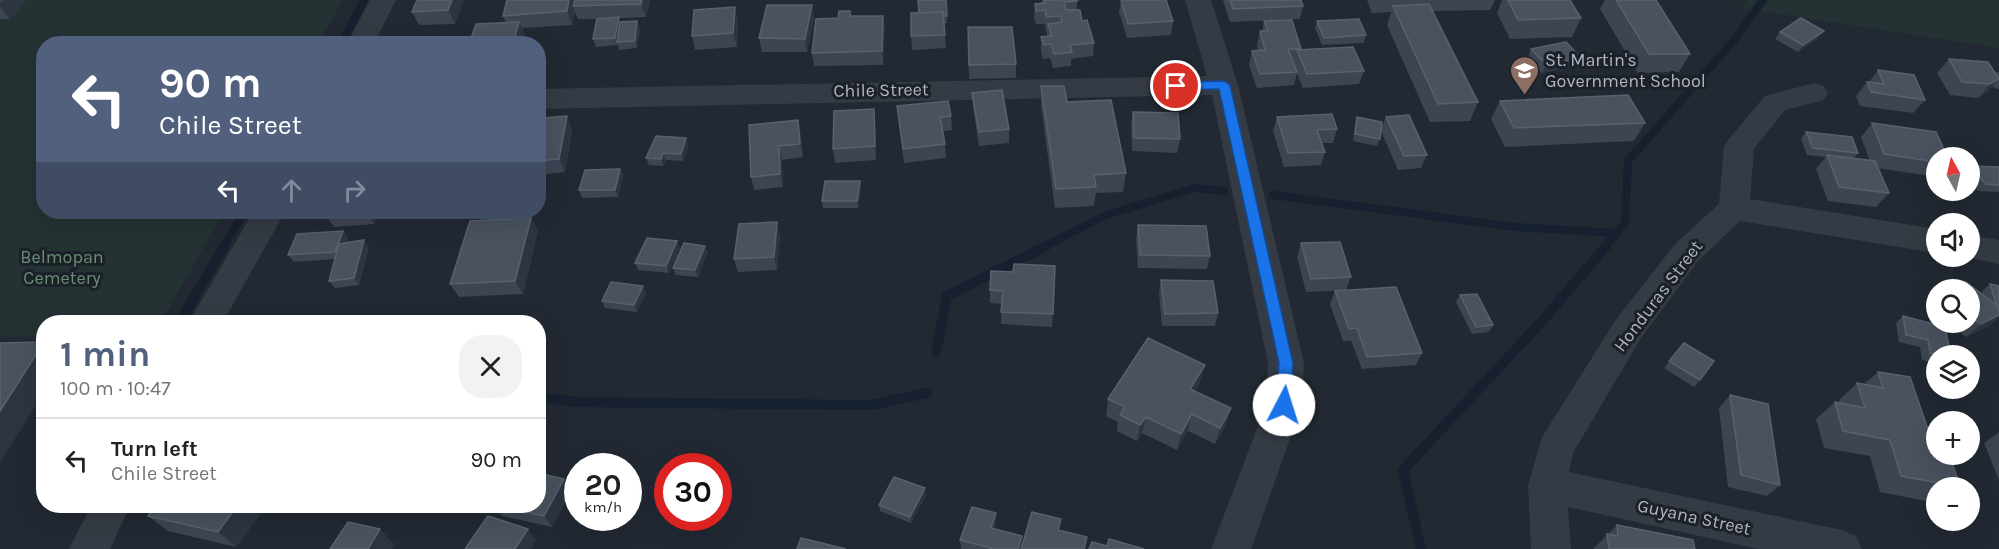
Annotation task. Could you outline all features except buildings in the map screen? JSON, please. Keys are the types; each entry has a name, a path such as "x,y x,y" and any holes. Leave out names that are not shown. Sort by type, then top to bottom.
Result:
{"street":[{"path":"364,36 383,0"},
{"path":"1198,0 1224,85 1286,363 1284,405 1231,549"},
{"name":"Chile Street","path":"546,99 1224,85"},
{"path":"1814,93 1775,103 1739,147 1734,208 1926,239"},
{"name":"Honduras Street","path":"1551,549 1547,484 1555,448 1629,328 1687,252 1734,208"},
{"path":"210,315 265,219"},
{"path":"1980,249 1999,252"},
{"name":"Guyana Street","path":"1547,484 1842,549"},
{"path":"89,549 107,513"}],"green space":[{"name":"Belmopan Cemetery","path":"0,0 343,0 323,36 36,36 36,219 220,219 165,315 36,315 36,336 0,337"},
{"path":"1747,0 1999,0 1999,48 1741,8"}],"waterway":[{"path":"345,36 364,0"},
{"path":"1617,233 1625,223 1628,161 1735,39 1763,0"},
{"path":"1043,247 1106,215 1195,188 1224,191"},
{"path":"1273,195 1515,227 1617,233"},
{"path":"223,247 240,219"},
{"path":"1605,247 1617,233"},
{"path":"184,315 224,246"},
{"path":"936,352 947,296 1046,246"},
{"path":"1421,549 1403,470 1544,319 1606,246"},
{"path":"546,398 576,402 871,405 927,393"}],"place":[{"name":"St. Martin's Government School","path":"1524,96"}],"route":[{"path":"1176,86 1224,85 1286,363 1284,405"}]}
